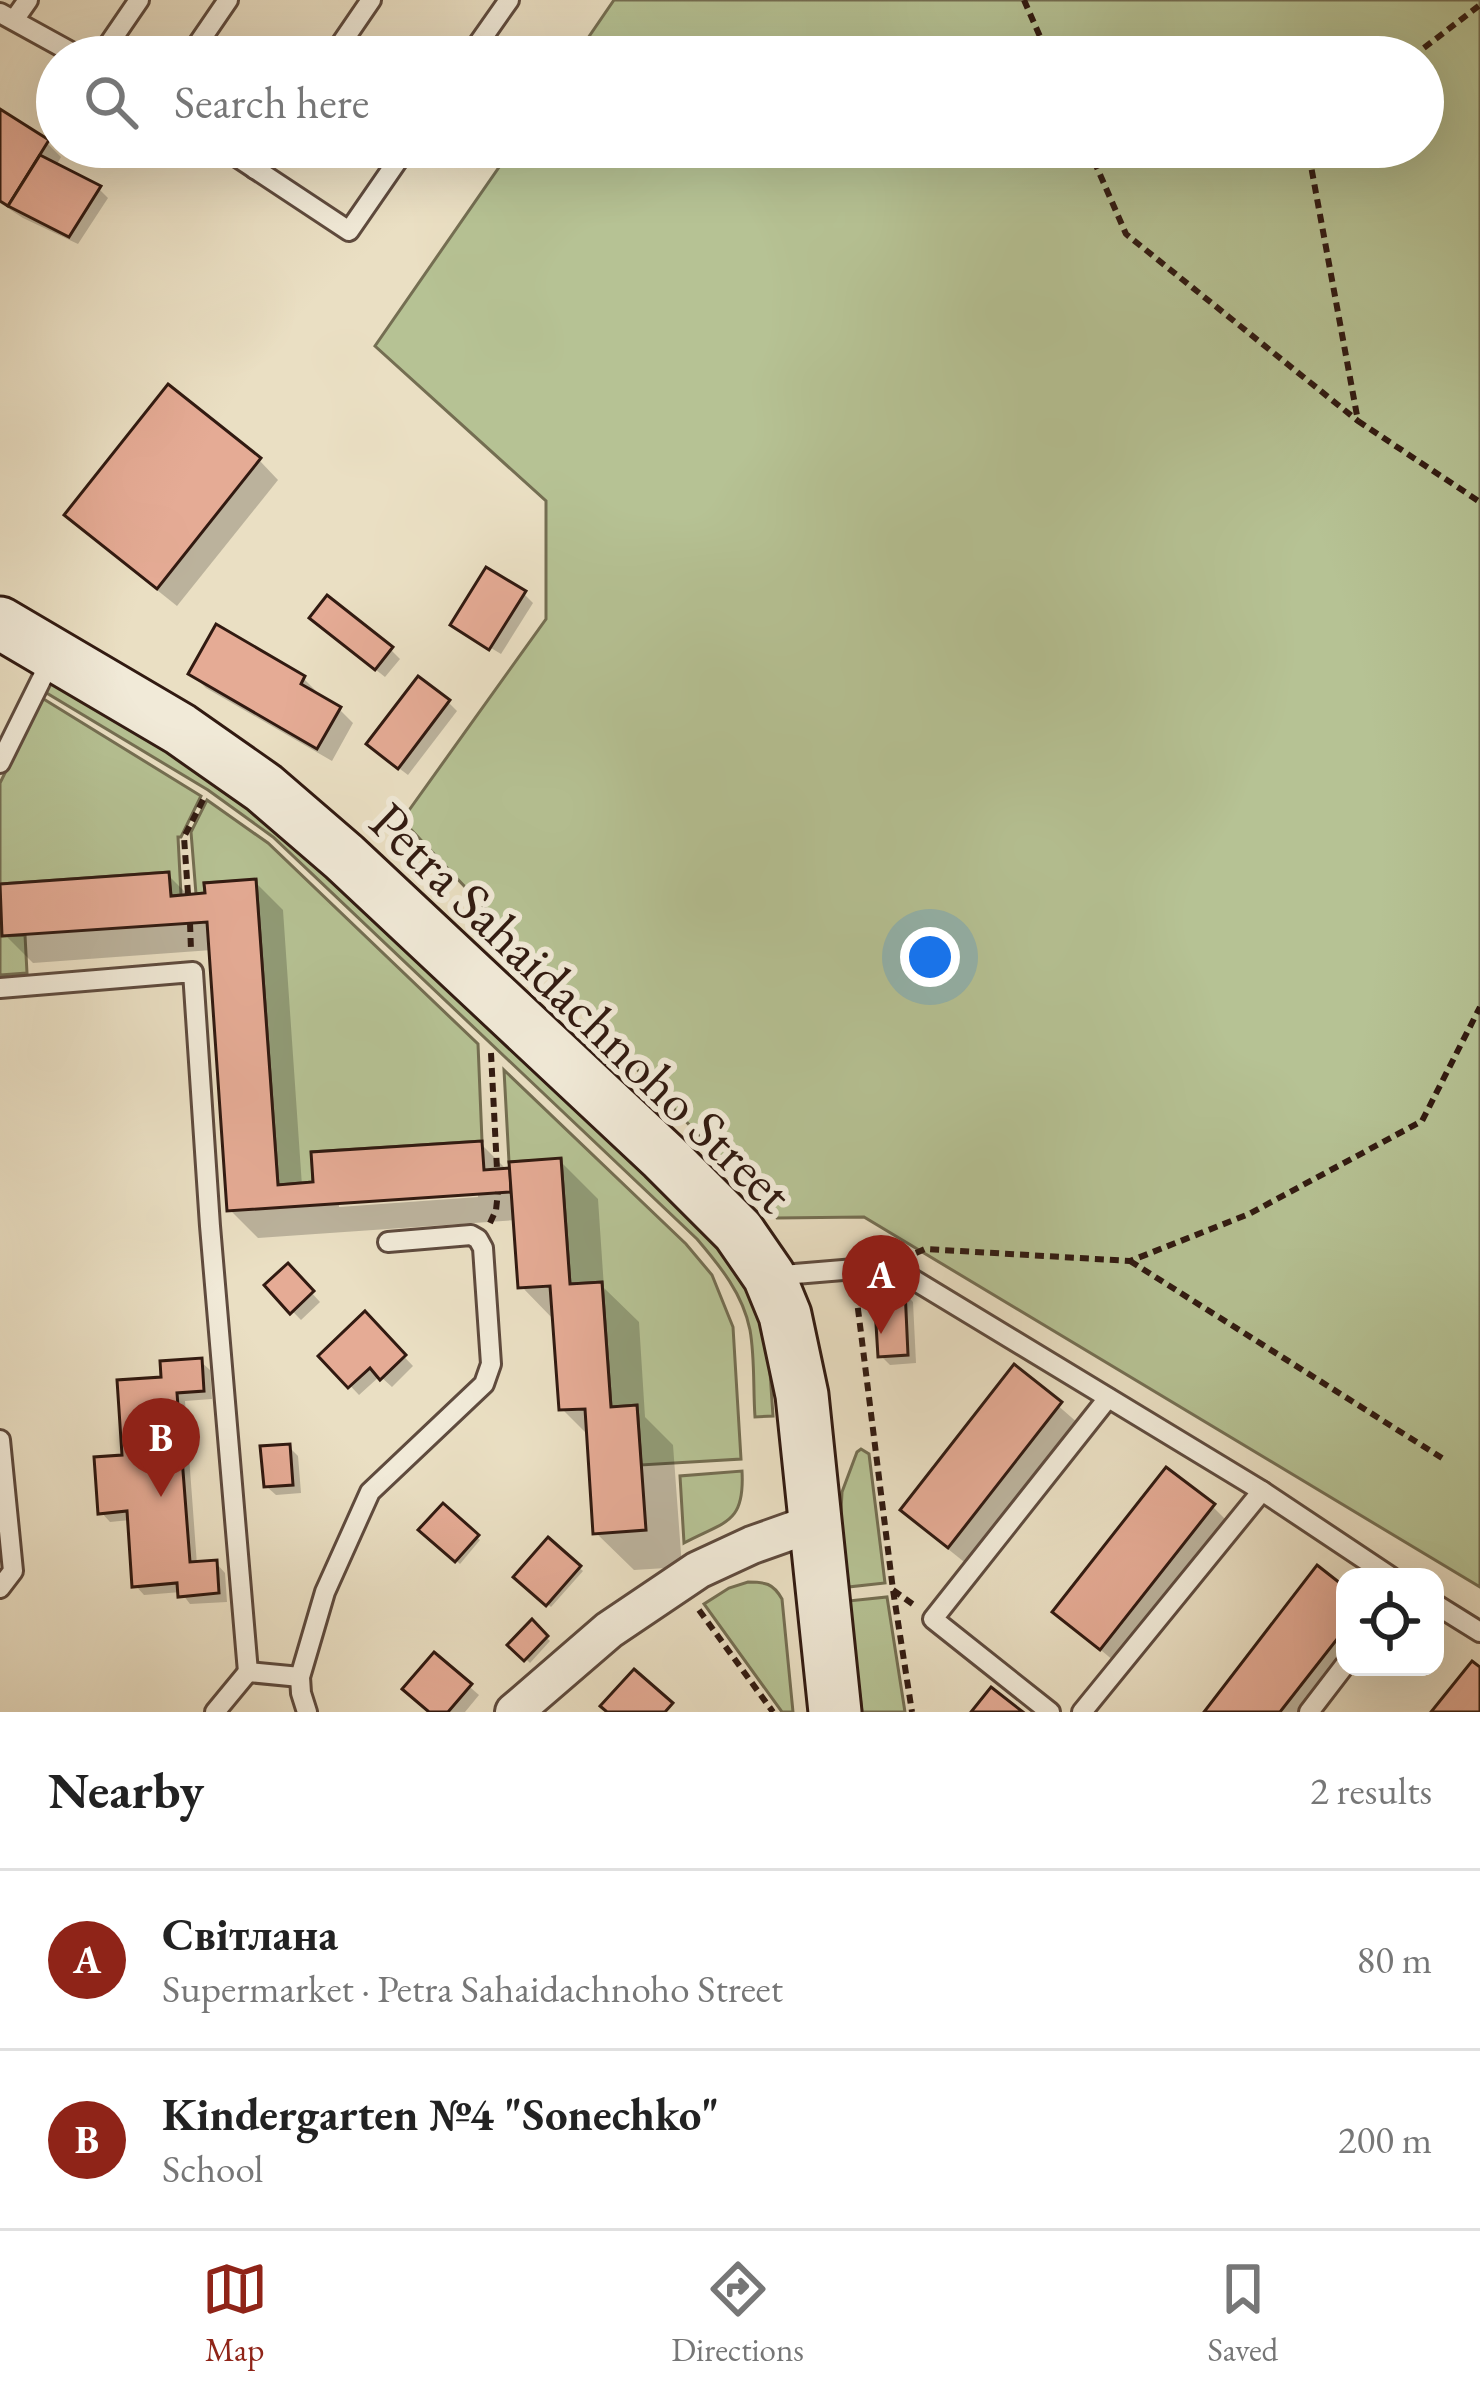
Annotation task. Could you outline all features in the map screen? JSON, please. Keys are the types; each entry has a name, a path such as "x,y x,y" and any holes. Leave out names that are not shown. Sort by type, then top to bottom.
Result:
{"main road":[{"name":"Petra Sahaidachnoho Street","path":"0,623 180,729 264,788 344,857 737,1231 769,1276 795,1357 835,1712"}],"street":[{"path":"514,1712 609,1630 698,1570 814,1522"}],"lane":[{"path":"28,0 7,17 42,36"},
{"path":"114,36 139,0"},
{"path":"203,36 228,0"},
{"path":"346,36 371,0"},
{"path":"484,36 509,0"},
{"path":"252,168 349,231 392,168"},
{"path":"0,764 54,653"},
{"path":"0,988 193,973 248,1672 214,1712"},
{"path":"307,1712 300,1677 325,1592 370,1492 484,1384 491,1364 483,1248 478,1238 388,1242"},
{"path":"769,1276 891,1266 1262,1491 1378,1568"},
{"path":"1050,1712 933,1619 1108,1398"},
{"path":"0,1440 13,1571 0,1588"},
{"path":"1082,1712 1262,1491"},
{"path":"1444,1610 1480,1632"},
{"path":"248,1672 300,1677"},
{"path":"1309,1712 1337,1676"}],"path":[{"path":"1024,0 1039,36"},
{"path":"1439,36 1480,5"},
{"path":"1097,168 1126,234 1358,421 1480,502"},
{"path":"1311,168 1358,421"},
{"path":"188,894 184,837 206,794"},
{"path":"891,1266 925,1249 1130,1261 1249,1214 1422,1121 1480,1007"},
{"path":"491,1050 497,1169"},
{"path":"1130,1261 1442,1457"},
{"path":"854,1269 912,1712"},
{"path":"694,1602 773,1712"}],"green space":[{"path":"614,0 1480,0 1480,1587 864,1217 777,1218 402,820 546,619 546,501 375,346 498,168 1444,168 1444,36 589,36"},
{"path":"50,675 218,773 735,1257 767,1328 773,1416 755,1417 747,1317 730,1281 697,1239 273,837 208,790 40,689"},
{"path":"42,698 201,796 178,837 181,895 171,896 168,872 0,884 0,783"},
{"path":"207,800 268,843 478,1044 482,1141 312,1152 313,1182 278,1185 256,880 204,883 205,893 196,894 191,832"},
{"path":"0,905 2,936 25,935 27,973 0,975"},
{"path":"504,1070 686,1244 712,1275 733,1327 741,1459 641,1465 637,1405 611,1407 602,1282 570,1284 561,1159 509,1162"},
{"path":"861,1449 869,1454 885,1583 848,1587 840,1532 842,1492"},
{"path":"742,1471 740,1502 730,1519 684,1543 680,1476"},
{"path":"748,1582 768,1585 782,1599 793,1712 782,1712 704,1604"},
{"path":"887,1597 905,1712 862,1712 848,1601"}],"building":[{"path":"0,109 36,132 36,161 8,206 0,201"},
{"path":"36,161 36,168 66,168 101,186 69,237 8,206"},
{"path":"168,384 261,458 157,589 64,515"},
{"path":"486,567 526,591 489,650 450,625"},
{"path":"327,595 393,647 375,670 309,618"},
{"path":"216,624 305,676 301,684 341,707 317,749 188,674"},
{"path":"418,676 450,700 398,769 366,744"},
{"path":"169,872 171,896 205,893 204,883 256,879 278,1185 313,1182 311,1152 482,1141 484,1170 510,1168 511,1192 227,1211 207,922 2,936 0,884"},
{"path":"561,1158 570,1284 602,1282 611,1407 637,1405 646,1530 593,1534 585,1409 559,1410 550,1286 518,1288 509,1162"},
{"path":"288,1263 314,1291 290,1314 264,1285"},
{"path":"905,1289 908,1355 878,1357 874,1291"},
{"path":"365,1311 406,1355 380,1380 370,1368 348,1388 318,1356"},
{"path":"202,1358 204,1391 177,1393 190,1562 217,1560 219,1593 178,1597 177,1583 132,1587 127,1511 98,1514 94,1457 122,1455 117,1380 161,1377 160,1361"},
{"path":"1014,1364 1062,1402 948,1548 900,1510"},
{"path":"290,1444 293,1485 264,1487 260,1446"},
{"path":"1166,1467 1215,1504 1100,1650 1052,1612"},
{"path":"443,1503 479,1535 455,1562 418,1530"},
{"path":"548,1537 581,1566 546,1606 513,1577"},
{"path":"1317,1565 1336,1580 1336,1640 1280,1712 1204,1712"},
{"path":"532,1619 548,1636 524,1661 507,1645"},
{"path":"434,1652 472,1684 448,1712 429,1712 402,1689"},
{"path":"1472,1661 1480,1667 1480,1712 1431,1712"},
{"path":"634,1669 673,1703 665,1712 607,1712 600,1706"},
{"path":"991,1687 1023,1712 971,1712"}],"place":[{"name":"Світлана","path":"881,1334"},
{"name":"Kindergarten №4 \"Sonechko\"","path":"161,1497"}]}
